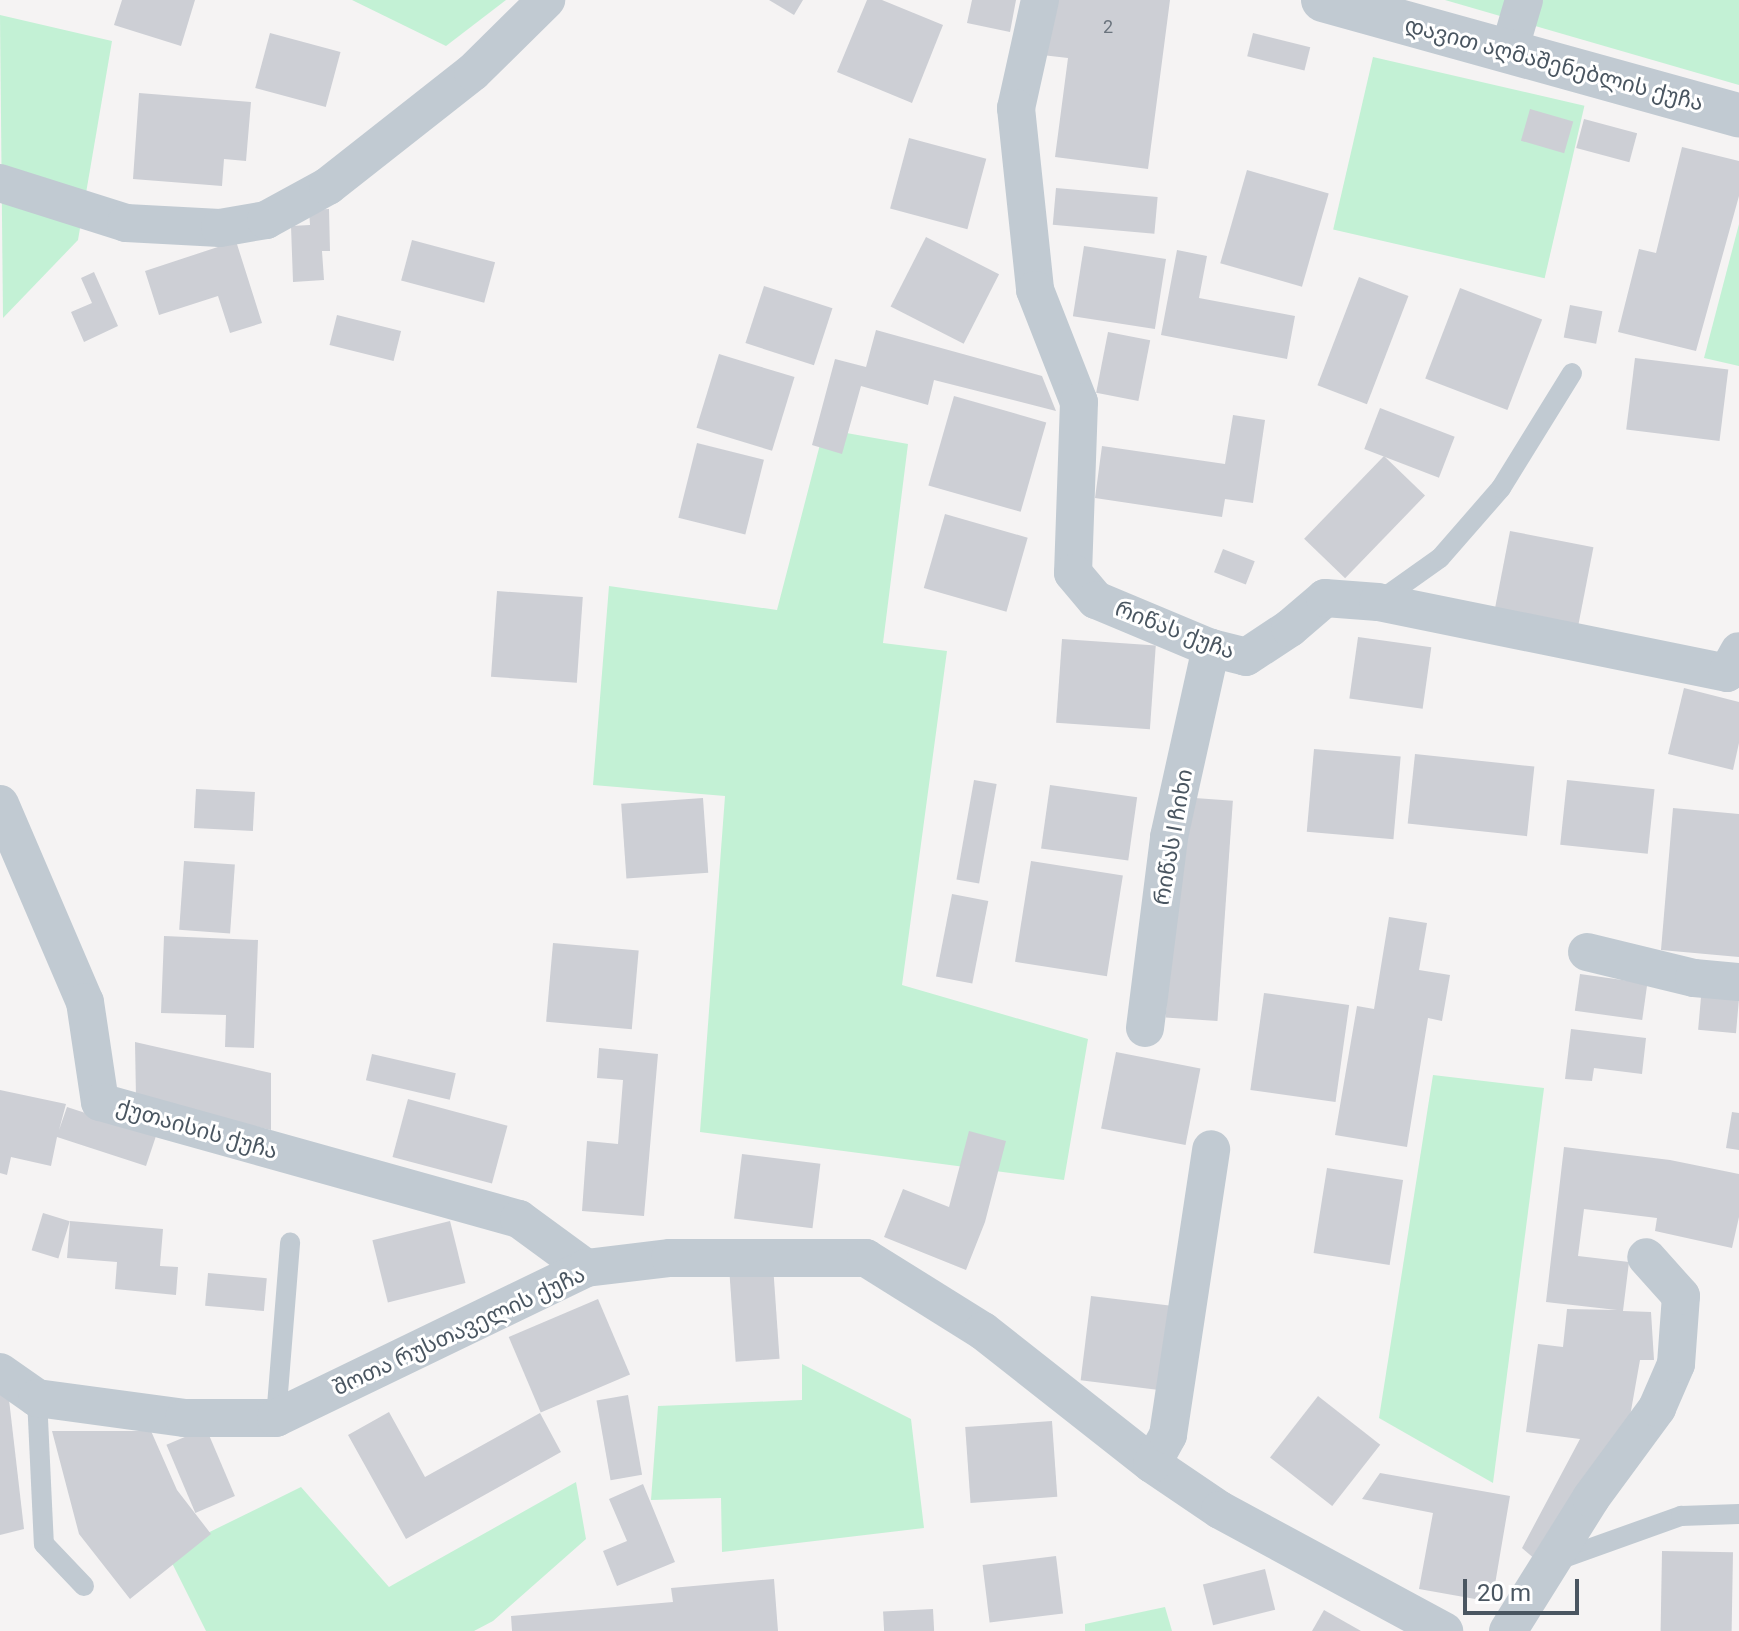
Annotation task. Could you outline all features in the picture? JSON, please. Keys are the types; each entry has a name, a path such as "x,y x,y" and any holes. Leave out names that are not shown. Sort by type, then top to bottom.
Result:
{"street":[{"path":"0,183 126,223 220,228 266,220 328,186 473,72 546,0"},
{"name":"რიწას ქუჩა","path":"1040,0 1016,108 1035,290 1079,402 1073,573 1096,600 1211,648 1246,657 1290,628 1325,598 1378,602 1727,673 1739,651"},
{"name":"დავით აღმაშენებლის ქუჩა","path":"1323,0 1739,115"},
{"path":"1509,51 1524,0"},
{"name":"რიწას I ჩიხი","path":"1145,1028 1169,837 1211,648"},
{"name":"ქუთაისის ქუჩა","path":"0,804 85,1002 100,1102 519,1219 586,1268"},
{"path":"1587,952 1694,978 1739,982"},
{"path":"1152,1464 1168,1435 1211,1149"},
{"path":"1508,1631 1548,1563 1657,1408 1676,1364 1681,1296 1646,1257"},
{"name":"შოთა რუსთაველის ქუჩა","path":"0,1372 37,1398 184,1418 276,1418 586,1268 670,1258 866,1258 983,1331 1152,1464 1220,1510 1444,1631"}],"lane":[{"path":"1378,602 1440,558 1501,488 1572,373"},
{"path":"276,1418 290,1243"},
{"path":"37,1398 44,1544 84,1586"},
{"path":"1548,1563 1681,1516 1739,1514"}],"green space":[{"path":"352,0 506,0 446,46"},
{"path":"1445,0 1739,0 1739,85"},
{"path":"0,15 112,41 78,240 3,318"},
{"path":"1373,57 1584,106 1545,278 1333,229"},
{"path":"1739,224 1739,366 1704,358"},
{"path":"824,429 908,444 883,643 947,651 902,985 1088,1039 1064,1180 700,1132 725,796 593,785 609,586 777,610"},
{"path":"1433,1075 1544,1088 1493,1483 1379,1418"},
{"path":"802,1364 911,1419 924,1528 722,1552 721,1498 651,1500 658,1406 802,1400"},
{"path":"576,1482 586,1539 493,1621 474,1631 206,1631 167,1553 301,1487 389,1587"},
{"path":"1165,1607 1172,1631 1085,1631 1085,1624"}],"building":[{"path":"122,0 195,0 181,46 114,25"},
{"path":"769,0 803,0 794,15"},
{"path":"867,0 882,0 943,25 912,103 837,72"},
{"path":"972,0 1016,0 1010,32 967,23"},
{"path":"1056,0 1170,0 1148,169 1055,157 1068,58 1042,55"},
{"path":"270,33 341,52 326,107 255,88"},
{"path":"1253,33 1310,47 1304,71 1247,56"},
{"path":"139,93 251,102 246,161 224,159 222,186 133,179"},
{"path":"1530,109 1573,121 1564,153 1521,141"},
{"path":"1584,119 1637,133 1629,162 1576,148"},
{"path":"909,138 986,159 967,229 890,209"},
{"path":"1682,147 1739,161 1739,196 1696,351 1618,332 1639,249 1656,253"},
{"path":"1247,170 1329,193 1302,287 1220,263"},
{"path":"1056,188 1158,197 1154,234 1053,225"},
{"path":"329,209 330,251 322,251 324,280 293,282 291,226 310,225 309,210"},
{"path":"926,237 999,274 964,344 891,306"},
{"path":"412,240 495,262 484,303 401,281"},
{"path":"236,241 262,323 230,333 218,296 159,315 145,271"},
{"path":"1084,246 1166,259 1155,329 1073,316"},
{"path":"1177,250 1207,256 1199,298 1295,316 1287,359 1161,335"},
{"path":"94,272 118,326 84,342 71,312 92,303 81,278"},
{"path":"1359,277 1408,296 1367,404 1317,385"},
{"path":"764,286 832,308 814,365 745,343"},
{"path":"1460,288 1542,320 1507,410 1425,379"},
{"path":"1570,305 1602,311 1596,344 1564,337"},
{"path":"337,315 401,331 394,361 330,345"},
{"path":"876,330 1042,376 1056,411 934,380 928,405 861,386 842,454 812,445 835,359 866,367"},
{"path":"1108,332 1150,340 1138,401 1096,393"},
{"path":"719,354 795,377 772,451 696,428"},
{"path":"1635,358 1728,369 1720,441 1626,429"},
{"path":"954,396 1046,422 1021,512 928,485"},
{"path":"1380,408 1455,437 1439,478 1364,449"},
{"path":"1233,415 1265,420 1253,503 1225,499 1222,517 1095,498 1102,446 1225,464"},
{"path":"697,443 764,460 745,534 678,518"},
{"path":"1384,456 1425,496 1345,578 1304,539"},
{"path":"945,514 1028,538 1006,612 924,588"},
{"path":"1510,531 1593,547 1577,632 1494,615"},
{"path":"1223,549 1255,561 1246,585 1214,572"},
{"path":"497,591 583,597 577,683 491,677"},
{"path":"1358,637 1431,647 1423,709 1349,698"},
{"path":"1062,639 1156,646 1150,729 1056,723"},
{"path":"1684,688 1739,702 1739,743 1733,770 1668,754"},
{"path":"1314,749 1401,757 1393,839 1307,832"},
{"path":"1415,754 1534,767 1527,836 1408,824"},
{"path":"974,780 997,784 979,883 956,879"},
{"path":"1567,780 1655,789 1648,854 1560,845"},
{"path":"1050,785 1137,797 1128,861 1041,848"},
{"path":"196,789 255,792 253,831 194,828"},
{"path":"1181,797 1233,801 1217,1021 1166,1017"},
{"path":"703,798 708,873 626,879 621,804"},
{"path":"1673,808 1739,814 1739,957 1661,950"},
{"path":"184,861 235,865 230,933 179,930"},
{"path":"1031,861 1123,876 1107,976 1015,962"},
{"path":"952,894 988,901 972,984 936,976"},
{"path":"1389,917 1427,923 1419,970 1450,975 1442,1021 1428,1018 1407,1147 1335,1135 1357,1006 1374,1009"},
{"path":"164,936 258,940 254,1048 225,1047 226,1015 161,1013"},
{"path":"553,943 639,950 632,1029 546,1022"},
{"path":"1580,974 1647,983 1642,1020 1575,1011"},
{"path":"1264,993 1349,1005 1336,1102 1250,1090"},
{"path":"1701,997 1739,1000 1736,1033 1698,1030"},
{"path":"1571,1029 1646,1038 1642,1074 1594,1068 1592,1081 1565,1079"},
{"path":"135,1042 271,1073 271,1130 136,1098"},
{"path":"599,1048 658,1054 644,1216 582,1211 587,1141 618,1144 623,1080 597,1078"},
{"path":"1116,1052 1200,1068 1186,1145 1101,1129"},
{"path":"372,1054 456,1073 450,1100 366,1080"},
{"path":"0,1090 66,1104 59,1130 67,1107 156,1136 146,1166 57,1137 51,1166 11,1157 7,1175 0,1173"},
{"path":"408,1099 507,1126 492,1184 392,1157"},
{"path":"1732,1112 1739,1113 1739,1150 1726,1148"},
{"path":"969,1131 1006,1141 985,1222 966,1270 884,1237 903,1189 949,1207"},
{"path":"1564,1147 1670,1160 1739,1174 1739,1217 1732,1248 1655,1231 1657,1218 1584,1209 1578,1256 1629,1262 1623,1311 1651,1312 1654,1360 1640,1360 1626,1439 1536,1560 1522,1548 1580,1439 1526,1432 1538,1344 1563,1347 1567,1309 1617,1310 1546,1302"},
{"path":"742,1154 820,1164 812,1228 734,1219"},
{"path":"1327,1168 1403,1180 1390,1265 1314,1253"},
{"path":"43,1213 70,1221 58,1258 32,1250"},
{"path":"70,1221 163,1229 160,1266 178,1267 176,1295 115,1289 117,1262 67,1258"},
{"path":"450,1221 465,1283 388,1302 372,1240"},
{"path":"773,1265 780,1359 736,1362 729,1268"},
{"path":"208,1273 267,1278 264,1311 205,1306"},
{"path":"1091,1296 1175,1306 1165,1391 1081,1380"},
{"path":"598,1299 630,1374 541,1412 509,1337"},
{"path":"0,1388 8,1391 24,1529 0,1535"},
{"path":"628,1395 642,1475 611,1480 596,1401"},
{"path":"1318,1396 1380,1445 1332,1506 1270,1457"},
{"path":"389,1412 425,1477 540,1413 561,1452 406,1539 348,1435"},
{"path":"1052,1421 1057,1497 971,1503 965,1427"},
{"path":"206,1428 235,1496 195,1513 166,1445"},
{"path":"52,1431 151,1431 177,1490 211,1534 130,1599 79,1534"},
{"path":"1380,1473 1510,1496 1492,1602 1419,1589 1433,1513 1362,1499"},
{"path":"643,1484 675,1562 617,1586 603,1551 627,1541 609,1499"},
{"path":"1662,1551 1733,1552 1732,1631 1661,1631"},
{"path":"1056,1556 1063,1614 990,1623 983,1565"},
{"path":"1265,1569 1275,1610 1213,1625 1203,1584"},
{"path":"774,1579 778,1631 512,1631 511,1616 673,1602 671,1588"},
{"path":"933,1609 934,1631 884,1631 883,1612"},
{"path":"1324,1610 1361,1631 1312,1631"}]}
